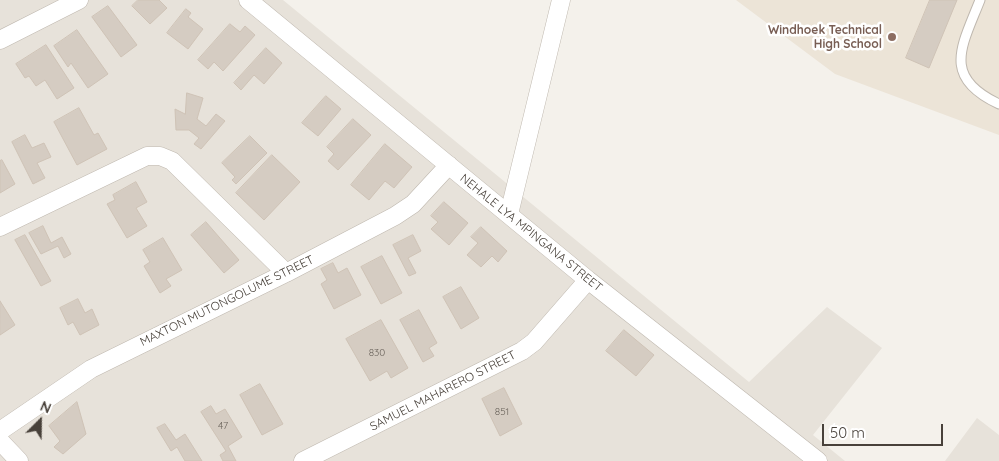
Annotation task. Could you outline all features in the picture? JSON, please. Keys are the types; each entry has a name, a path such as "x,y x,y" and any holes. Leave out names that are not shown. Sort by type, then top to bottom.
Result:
{"street":[{"path":"0,40 79,0"},
{"name":"NEHALE LYA MPINGANA STREET","path":"248,0 588,280 818,461"},
{"path":"509,214 561,0"},
{"path":"0,227 147,156 160,156 172,160 286,273"},
{"name":"MAXTON MUTONGOLUME STREET","path":"0,431 91,369 286,273 395,216 413,204 449,165"},
{"name":"SAMUEL MAHARERO STREET","path":"303,461 522,351 534,342 588,280"},
{"path":"0,441 19,461"}],"lane":[{"path":"980,0 960,52 961,71 972,86 999,104"}],"shaded area":[{"path":"0,0 283,0 749,382 827,307 882,348 813,435 845,461 0,461"},
{"name":"Windhoek Technical High School","path":"736,0 999,0 999,135 835,74"},
{"path":"977,418 999,435 999,461 945,461"}],"building":[{"path":"138,0 159,0 167,8 150,24 132,6"},
{"path":"930,0 957,0 929,68 906,58"},
{"path":"108,6 137,45 121,57 92,17"},
{"path":"186,9 191,13 188,17 203,29 188,49 167,33"},
{"path":"230,24 240,32 245,26 255,35 223,71 214,62 208,69 198,60"},
{"path":"77,30 108,74 88,88 71,63 68,67 54,46"},
{"path":"46,45 74,88 57,99 45,80 36,86 29,76 25,78 16,64"},
{"path":"266,48 282,63 264,84 254,75 241,90 234,83"},
{"path":"187,93 203,98 197,119 206,126 216,114 225,121 201,149 194,144 199,138 189,130 176,130 175,109 185,114"},
{"path":"326,96 341,109 318,136 302,123"},
{"path":"79,108 94,135 98,133 107,149 77,165 54,122"},
{"path":"353,119 371,135 338,170 328,161 334,154 327,147"},
{"path":"25,135 32,148 44,143 51,157 37,163 45,178 33,184 12,142"},
{"path":"250,136 267,153 236,184 232,180 235,177 222,163"},
{"path":"385,144 412,167 394,188 385,181 369,200 351,185"},
{"path":"272,155 300,182 264,220 236,193"},
{"path":"2,160 15,184 0,193 0,161"},
{"path":"136,182 147,202 136,208 147,226 127,238 107,204 115,200 113,195"},
{"path":"444,202 468,223 449,245 431,229 438,222 431,216"},
{"path":"206,222 239,260 224,273 191,235"},
{"path":"43,226 51,243 62,237 71,254 64,258 58,246 41,254 29,233"},
{"path":"481,227 507,251 498,262 492,256 481,267 467,255 478,243 471,237"},
{"path":"25,235 51,281 41,286 15,240"},
{"path":"413,235 421,251 408,258 416,273 409,276 393,245"},
{"path":"163,238 182,270 166,279 171,286 160,293 144,266 150,262 143,250"},
{"path":"382,256 402,293 381,304 361,267"},
{"path":"333,263 338,273 347,268 361,295 334,309 321,284 327,280 321,269"},
{"path":"461,287 479,318 461,329 443,297"},
{"path":"78,299 85,313 92,309 99,325 80,335 73,322 68,325 60,308"},
{"path":"0,301 15,325 0,335"},
{"path":"419,310 437,343 429,348 434,356 423,362 400,320"},
{"path":"381,320 408,368 391,378 387,371 370,381 346,339"},
{"path":"624,330 654,355 636,376 606,351"},
{"path":"260,384 283,424 262,435 240,395"},
{"path":"504,388 522,424 500,436 482,399"},
{"path":"77,402 86,434 63,454 54,447 60,441 49,426"},
{"path":"211,406 216,414 225,409 242,437 228,446 236,461 223,461 220,455 226,451 201,412"},
{"path":"165,424 176,440 185,434 202,461 185,461 177,447 171,451 157,428"}],"place":[{"name":"Windhoek Technical High School","path":"892,37"}]}
